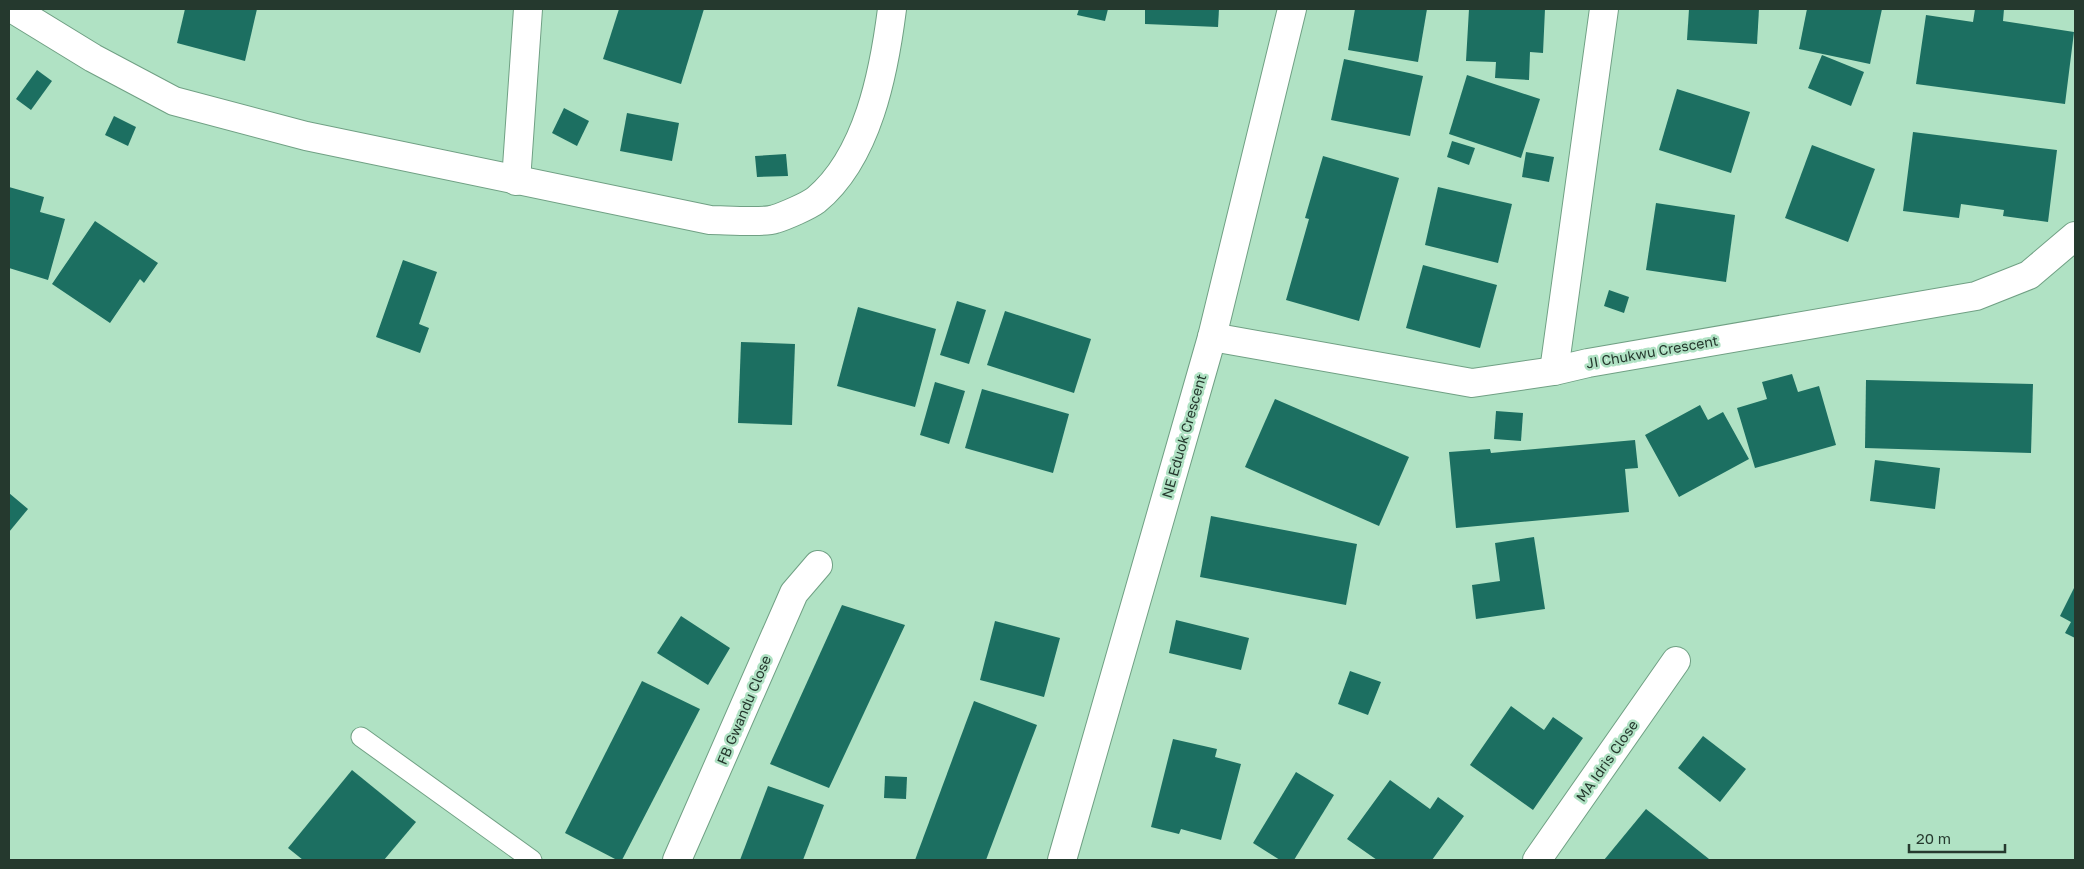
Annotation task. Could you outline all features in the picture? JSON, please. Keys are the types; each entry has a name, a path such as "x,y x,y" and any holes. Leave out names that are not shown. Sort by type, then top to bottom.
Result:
{"street":[{"path":"13,9 93,58 174,101 306,136 710,220 773,220 815,201 842,172 865,128 887,49 892,9"},
{"path":"516,181 528,9"},
{"name":"NE Eduok Crescent","path":"1062,860 1212,337 1292,9"},
{"path":"1554,372 1604,9"},
{"name":"JI Chukwu Crescent","path":"1212,337 1472,382 1554,372 1588,363 1976,296 2030,275 2075,236"},
{"name":"FB Gwandu Close","path":"677,860 794,593 818,565"},
{"name":"MA Idris Close","path":"1538,860 1676,661"}],"lane":[{"path":"361,737 532,860"}],"building":[{"path":"185,9 257,9 245,61 177,43"},
{"path":"619,9 704,9 681,84 603,59"},
{"path":"1079,9 1108,9 1105,21 1077,15"},
{"path":"1145,9 1219,9 1218,27 1145,24"},
{"path":"1355,9 1427,9 1418,62 1348,50"},
{"path":"1469,9 1545,9 1543,53 1530,52 1529,80 1495,78 1496,62 1466,61"},
{"path":"1689,9 1759,9 1757,44 1687,40"},
{"path":"1807,9 1882,9 1870,64 1799,49"},
{"path":"1975,9 2004,9 2003,21 2074,32 2065,104 1916,84 1926,15 1973,22"},
{"path":"1822,55 1864,72 1851,106 1808,88"},
{"path":"1344,59 1423,76 1410,136 1331,120"},
{"path":"37,70 52,81 31,110 16,99"},
{"path":"1467,75 1540,99 1521,158 1449,134"},
{"path":"1677,89 1750,112 1731,173 1659,150"},
{"path":"564,108 589,121 577,146 552,133"},
{"path":"627,113 679,123 672,161 620,151"},
{"path":"114,116 136,127 128,146 105,135"},
{"path":"1913,132 2057,150 2048,222 2003,216 2004,210 1961,204 1959,218 1903,211"},
{"path":"1452,141 1475,148 1469,165 1447,157"},
{"path":"1812,145 1875,169 1848,242 1785,218"},
{"path":"1526,152 1554,157 1549,182 1522,177"},
{"path":"786,154 788,176 757,177 755,156"},
{"path":"1323,156 1399,178 1359,321 1286,300 1309,219 1305,218"},
{"path":"9,187 44,197 40,212 65,219 48,280 9,268"},
{"path":"1438,187 1512,204 1498,263 1425,245"},
{"path":"1656,203 1735,215 1726,282 1646,270"},
{"path":"95,221 158,263 144,283 140,279 110,323 52,284"},
{"path":"403,260 437,272 419,324 429,328 420,353 376,337"},
{"path":"1423,265 1497,285 1480,348 1406,328"},
{"path":"1609,290 1629,297 1624,313 1604,306"},
{"path":"957,301 986,310 969,364 940,355"},
{"path":"858,307 936,329 915,407 837,386"},
{"path":"1005,311 1091,339 1074,393 987,365"},
{"path":"741,342 795,344 792,425 738,423"},
{"path":"1792,374 1798,392 1819,386 1836,445 1755,468 1737,408 1767,399 1762,382"},
{"path":"1866,380 2033,384 2031,453 1865,448"},
{"path":"935,382 965,391 949,444 920,435"},
{"path":"982,389 1069,414 1053,473 965,448"},
{"path":"1275,399 1409,457 1379,526 1245,467"},
{"path":"1700,405 1708,420 1723,412 1749,459 1679,497 1645,435"},
{"path":"1496,411 1523,413 1521,441 1494,439"},
{"path":"1635,440 1638,468 1625,469 1629,512 1456,528 1449,452 1490,449 1491,453"},
{"path":"1875,460 1940,468 1935,509 1870,501"},
{"path":"9,493 28,509 9,532"},
{"path":"1211,516 1357,544 1346,605 1200,577"},
{"path":"1534,537 1545,609 1476,619 1472,585 1500,581 1495,543"},
{"path":"2075,586 2075,638 2065,633 2071,622 2060,616"},
{"path":"842,605 905,625 829,788 770,764"},
{"path":"681,616 730,648 708,685 657,653"},
{"path":"1176,620 1249,638 1241,670 1169,653"},
{"path":"995,621 1060,638 1044,697 980,680"},
{"path":"1350,671 1381,682 1368,715 1338,704"},
{"path":"642,681 700,709 622,860 617,860 565,833"},
{"path":"974,701 1037,725 986,860 915,860"},
{"path":"1511,706 1544,730 1553,717 1583,738 1533,810 1470,765"},
{"path":"1703,736 1746,769 1720,802 1678,768"},
{"path":"1173,739 1217,749 1215,757 1241,764 1221,840 1181,829 1179,834 1151,827"},
{"path":"352,770 416,822 384,860 303,860 288,848"},
{"path":"1296,772 1334,795 1294,860 1280,860 1253,843"},
{"path":"885,776 907,777 906,799 884,798"},
{"path":"1390,780 1430,809 1438,797 1464,816 1432,860 1377,860 1347,839"},
{"path":"768,786 824,805 803,860 740,860"},
{"path":"1646,809 1709,859 1604,860"}]}
